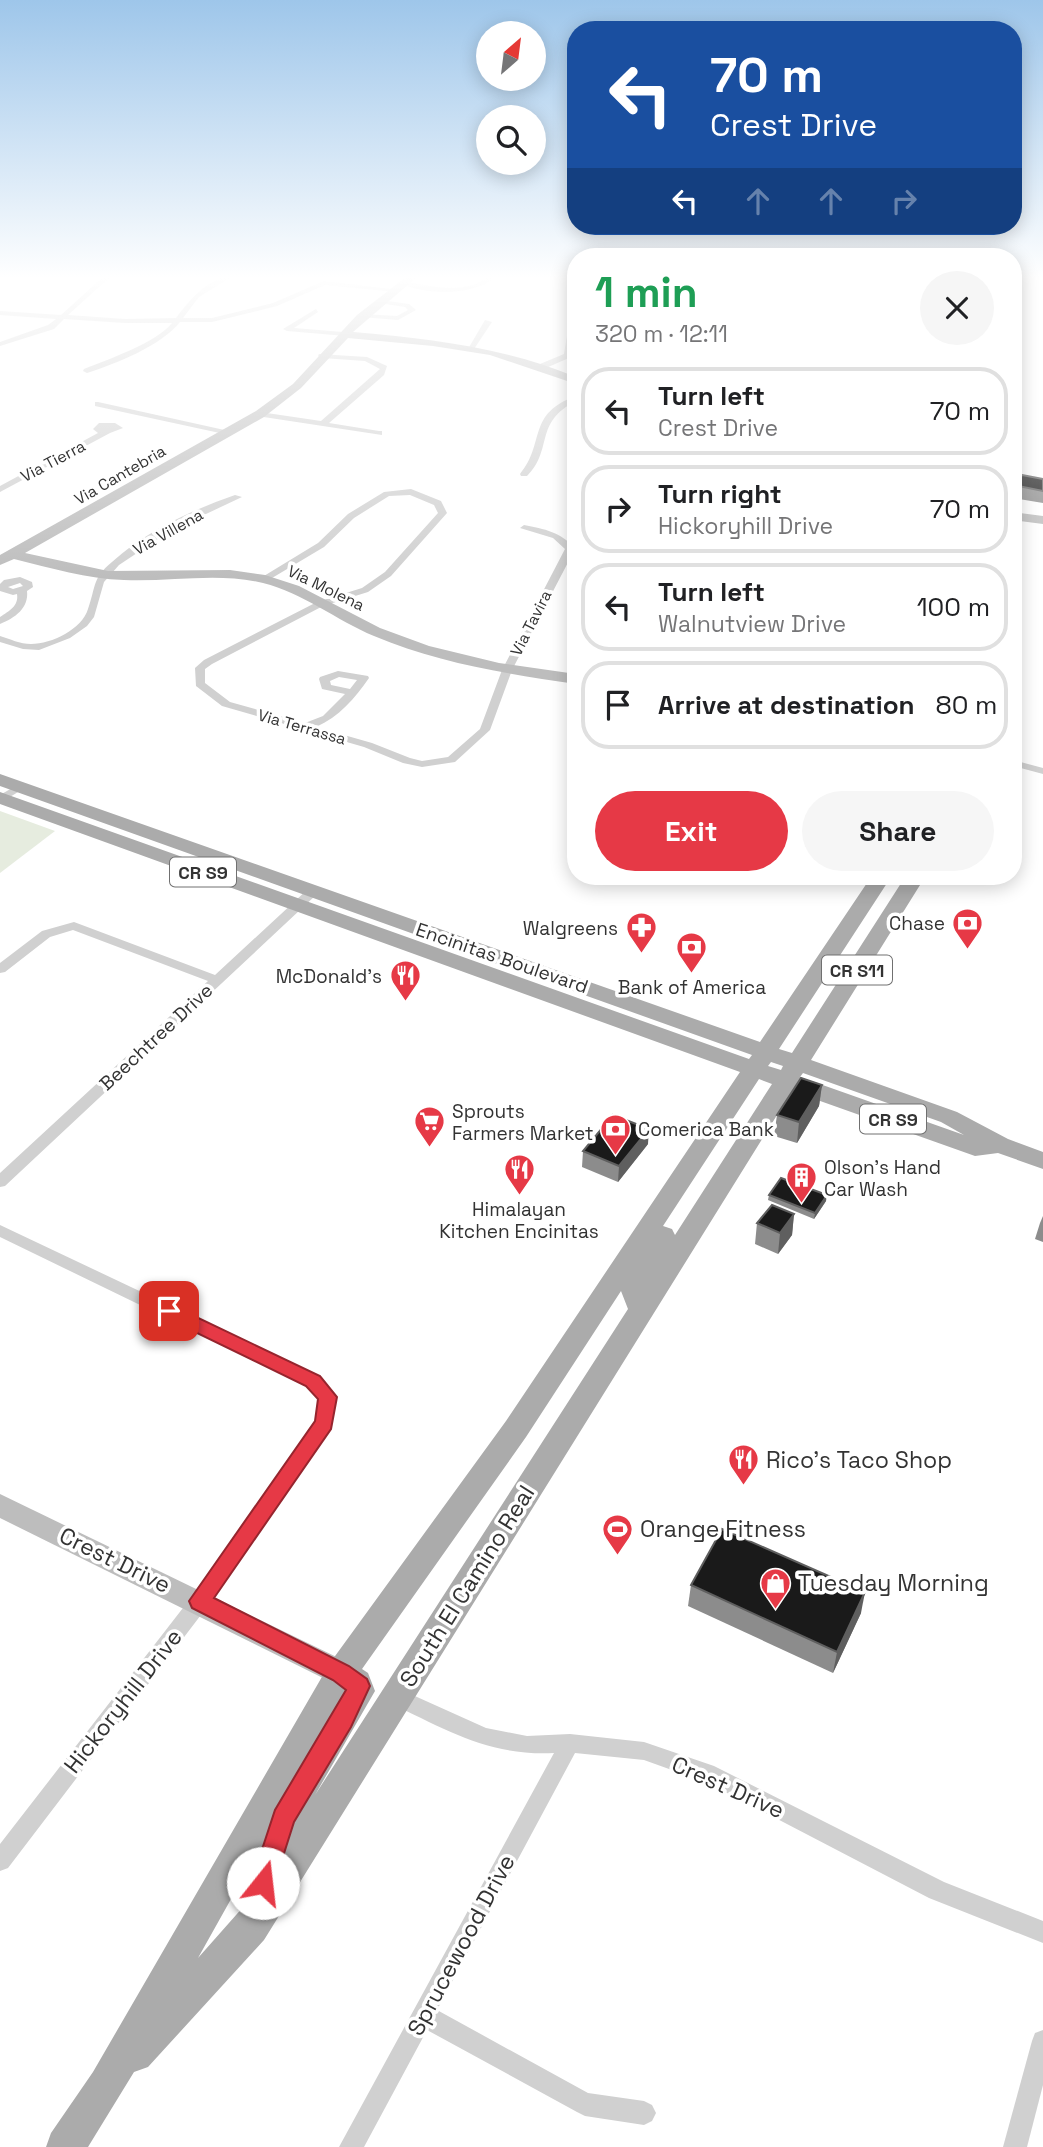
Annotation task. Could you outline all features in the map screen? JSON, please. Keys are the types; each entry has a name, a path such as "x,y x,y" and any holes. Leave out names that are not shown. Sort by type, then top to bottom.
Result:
{"main road":[{"name":"Encinitas Boulevard","path":"4,793 304,899 510,961 793,1072 975,1148 1000,1146 1043,1161"},
{"name":"CR S11","path":"760,1060 876,885"},
{"path":"891,885 887,892 901,901"},
{"name":"CR S11","path":"793,1072 910,885"},
{"name":"Encinitas Boulevard","path":"304,899 404,943 760,1060"},
{"path":"404,943 418,937 474,957 510,961"},
{"name":"South El Camino Real","path":"65,2147 106,2085 341,1673 516,1429 760,1060"},
{"name":"South El Camino Real","path":"106,2085 251,1927 793,1072"},
{"path":"641,1310 632,1294 636,1280 663,1234 659,1214"},
{"path":"251,1927 284,1818 359,1691 357,1683 341,1673"}],"street":[{"name":"Via Cantebria","path":"7,557 229,433 260,414 304,377"},
{"path":"324,423 376,377"},
{"path":"524,474 534,465 540,430 554,409 567,402"},
{"path":"99,404 229,433"},
{"path":"260,414 379,433"},
{"name":"Via Tierra","path":"0,489 106,432"},
{"path":"264,579 321,545 351,516 387,494 400,491 438,503 443,513 388,574 365,590 320,604"},
{"name":"Via Villena","path":"103,575 141,544 238,497"},
{"path":"1022,517 1043,520"},
{"name":"Via Tavira","path":"524,528 556,537 567,544"},
{"name":"Via Tavira","path":"507,670 567,555"},
{"name":"Via Molena","path":"7,557 103,575 217,575 264,579 292,587 320,604 407,644 507,670 567,678"},
{"path":"0,639 34,648 51,644 87,620 103,575"},
{"path":"0,621 17,610 23,600 22,590"},
{"name":"Via Terrassa","path":"320,604 208,662 200,668 200,684 226,704 368,745 422,764 451,760 485,730 507,670"},
{"path":"303,728 327,718 353,693"},
{"path":"1022,765 1043,771"},
{"name":"Beechtree Drive","path":"0,1182 304,899"},
{"path":"0,969 46,934 74,926 218,980"},
{"name":"Hickoryhill Drive","path":"0,1230 313,1381 327,1397 324,1423 200,1601 3,1853"},
{"name":"Crest Drive","path":"0,1505 200,1601 341,1673"},
{"name":"Crest Drive","path":"397,1697 484,1737 527,1745 570,1743 645,1751 714,1776 937,1889 1043,1932"},
{"name":"Sprucewood Drive","path":"351,2147 570,1743"},
{"path":"423,2015 585,2104 644,2113"},
{"path":"1015,2147 1043,2041"}],"shaded area":[{"path":"0,811 55,831 0,873"}],"building":[{"path":"1022,475 1043,479 1043,491 1022,487"},
{"path":"801,1078 822,1085 799,1122 777,1115"},
{"path":"613,1115 649,1129 619,1166 583,1151"},
{"name":"Olson's Hand Car Wash","path":"781,1178 827,1195 815,1213 769,1195"},
{"path":"772,1205 794,1214 780,1233 757,1223"},
{"name":"Tuesday Morning","path":"722,1529 865,1592 837,1652 691,1585"}],"place":[{"name":"Chase","path":"968,950"},
{"name":"Walgreens","path":"641,955"},
{"name":"Bank of America","path":"692,975"},
{"name":"McDonald's","path":"405,1003"},
{"name":"Sprouts Farmers Market","path":"429,1149"},
{"name":"Comerica Bank","path":"615,1156"},
{"name":"Himalayan Kitchen Encinitas","path":"519,1197"},
{"name":"Olson's Hand Car Wash","path":"801,1205"},
{"name":"Rico's Taco Shop","path":"743,1487"},
{"name":"Orange Fitness","path":"617,1556"},
{"name":"Tuesday Morning","path":"775,1610"}],"route":[{"path":"169,1311 313,1381 327,1397 324,1423 200,1601 341,1673 359,1686 359,1691 343,1720 284,1818 263,1883"}]}
